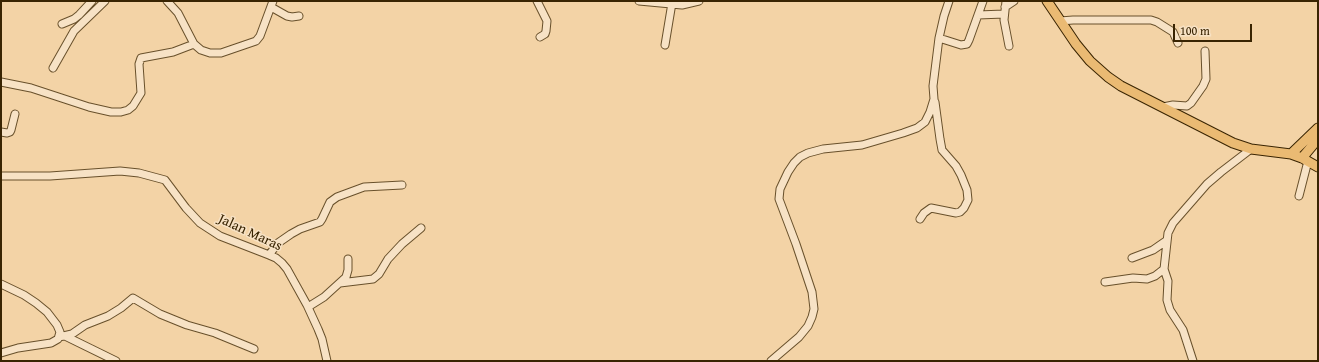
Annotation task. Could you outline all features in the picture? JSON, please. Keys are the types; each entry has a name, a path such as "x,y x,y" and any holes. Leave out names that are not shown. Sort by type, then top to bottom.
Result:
{"main road":[{"path":"1047,1 1076,44 1100,71 1121,86 1212,133 1251,149 1291,154 1305,159 1318,167"},
{"path":"1291,154 1318,128"},
{"path":"1305,159 1318,139"}],"street":[{"path":"62,24 74,19 92,1"},
{"path":"53,68 74,31 105,1"},
{"path":"167,1 178,13 194,44 201,50 210,53 221,53 256,41 260,36 272,4 287,16 299,16"},
{"path":"537,1 547,21 545,34 540,37"},
{"path":"639,1 672,4 686,4 698,1"},
{"path":"920,219 924,213 931,208 956,213 960,212 968,200 967,190 961,175 956,166 942,150 934,99 933,86 939,38 949,1"},
{"path":"939,38 961,45 967,44 983,1"},
{"path":"978,14 1005,7 1014,1"},
{"path":"665,45 672,4"},
{"path":"1005,7 1009,46"},
{"path":"1060,21 1151,20 1173,32 1178,43"},
{"path":"1,82 31,88 89,107 111,112 121,112 128,110 133,106 141,93 139,64 141,58 173,52 194,44"},
{"path":"1163,107 1173,105 1187,106 1191,103 1203,86 1206,78 1205,51"},
{"path":"771,361 799,337 808,326 814,309 812,292 779,199 780,189 794,163 808,152 862,145 917,128 925,122 934,99"},
{"path":"1,132 10,132 15,114"},
{"path":"1192,361 1191,351 1183,330 1168,306 1168,281 1164,270 1168,233 1173,224 1207,184 1220,172 1251,149"},
{"path":"1299,196 1305,159"},
{"name":"Jalan Maras","path":"1,176 50,176 120,171 139,173 161,178 168,182 186,208 200,224 220,236 276,258 287,269 308,308 322,339 325,360"},
{"path":"269,255 278,243 300,228 320,222 330,202 337,197 364,187 402,185"},
{"path":"340,283 373,278 379,274 388,259 402,244 421,228"},
{"path":"1132,258 1154,250 1166,241"},
{"path":"308,308 324,297 348,274 348,259"},
{"path":"1105,282 1133,278 1147,279 1164,270"},
{"path":"1,284 24,295 42,307 57,325 62,336 116,361"},
{"path":"1,353 18,348 51,343 62,336 72,334 85,325 108,316 133,298 160,314 187,325 216,333 254,349"}]}
